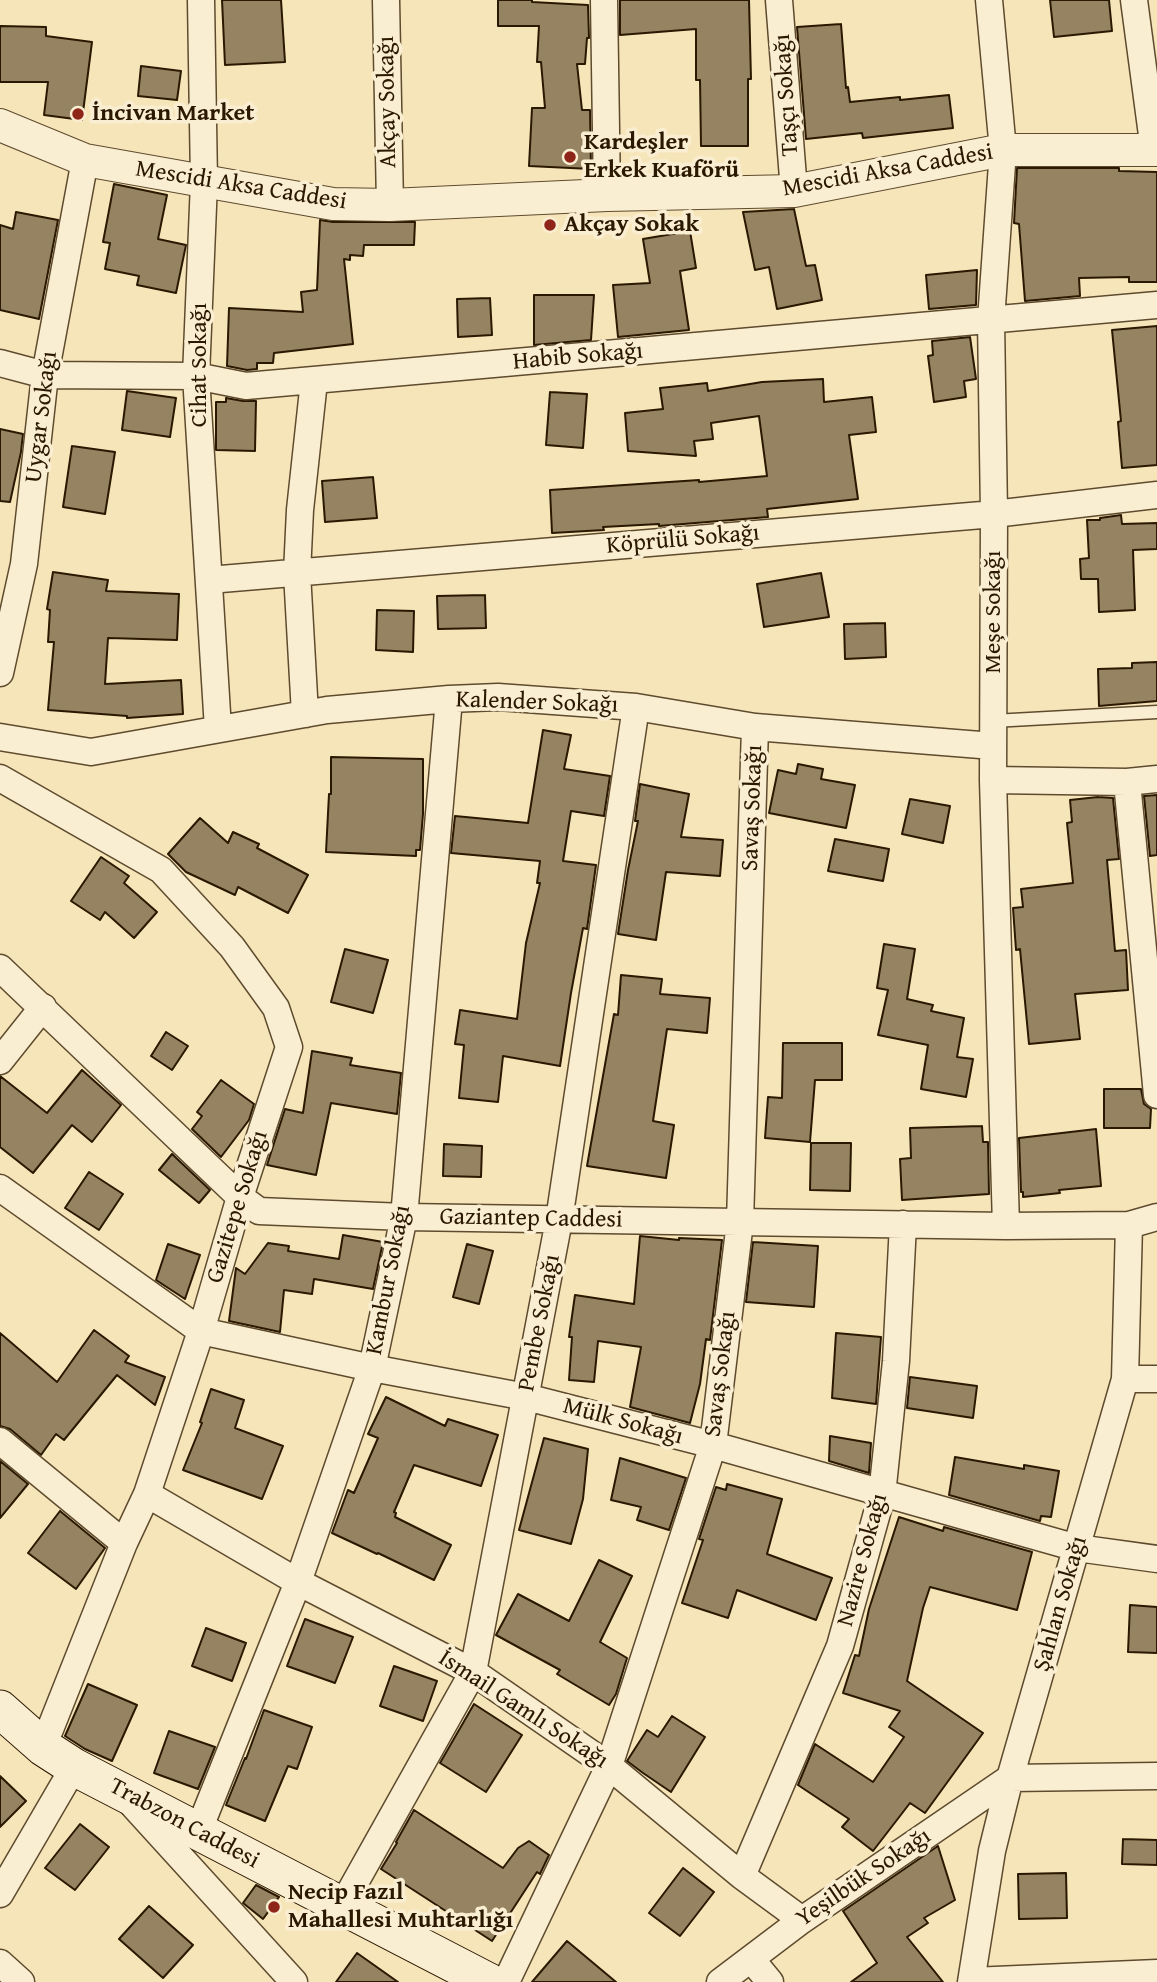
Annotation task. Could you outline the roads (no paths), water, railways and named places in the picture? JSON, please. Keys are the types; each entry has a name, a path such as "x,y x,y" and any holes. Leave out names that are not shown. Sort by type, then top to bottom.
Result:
{"main road":[{"name":"Trabzon Caddesi","path":"0,1709 43,1746 74,1767 489,1982"}],"street":[{"name":"Cihat Sokağı","path":"201,0 204,182 197,376 218,729"},
{"name":"Akçay Sokağı","path":"386,0 390,205"},
{"path":"604,0 607,195"},
{"name":"Taşçı Sokağı","path":"779,0 794,191"},
{"name":"Meşe Sokağı","path":"989,0 1003,150 991,320 994,514 993,779 1006,1226"},
{"path":"1134,0 1156,150"},
{"name":"Mescidi Aksa Caddesi","path":"0,125 85,160 332,204 390,205 607,195 794,191 1003,150 1156,150"},
{"name":"Uygar Sokağı","path":"0,674 24,564 45,375 85,160"},
{"name":"Habib Sokağı","path":"0,363 45,375 197,376 246,386 1157,306"},
{"path":"305,714 297,573 300,510 314,381"},
{"name":"Köprülü Sokağı","path":"209,580 994,514 1157,495"},
{"name":"Kalender Sokağı","path":"0,737 92,752 327,709 498,697 636,707 755,727 993,734"},
{"name":"Kambur Sokağı","path":"198,1832 298,1582 372,1368 404,1217 449,699"},
{"name":"Pembe Sokağı","path":"342,1906 473,1672 559,1220 636,707"},
{"name":"Savaş Sokağı","path":"506,1982 608,1766 713,1446 740,1222 755,727"},
{"name":"Gazitepe Sokağı","path":"0,778 161,870 232,947 276,1008 289,1047 240,1197 201,1331 147,1494 124,1543 43,1746"},
{"path":"993,779 1127,782 1157,779"},
{"path":"1127,782 1157,1095"},
{"name":"Gaziantep Caddesi","path":"0,968 240,1197 259,1211 404,1217 1006,1226 1129,1225 1157,1217"},
{"path":"0,1061 43,1007"},
{"name":"Mülk Sokağı","path":"0,1188 201,1331 372,1368 526,1397 713,1446 1077,1548 1157,1559"},
{"name":"Nazire Sokağı","path":"742,1875 840,1646 882,1495 896,1361 903,1224"},
{"name":"Şahlan Sokağı","path":"971,1981 992,1851 1010,1778 1125,1379 1129,1225"},
{"path":"1125,1379 1157,1379"},
{"path":"0,1441 124,1543"},
{"name":"İsmail Gamlı Sokağı","path":"147,1494 298,1582 473,1672 608,1766 802,1920"},
{"path":"0,1894 74,1767"},
{"path":"1010,1778 1157,1776"},
{"name":"Yeşilbük Sokağı","path":"720,1982 802,1920 1010,1778"},
{"path":"119,1790 294,1982"},
{"path":"751,1959 770,1982"},
{"path":"0,1963 21,1982"},
{"path":"971,1981 1157,1973"}],"lane":[{"path":"993,734 1157,712"}],"place":[{"name":"İncivan Market","path":"78,114"},
{"name":"Kardeşler Erkek Kuaförü","path":"570,157"},
{"name":"Akçay Sokak","path":"550,225"},
{"name":"Necip Fazıl Mahallesi Muhtarlığı","path":"274,1907"}]}
